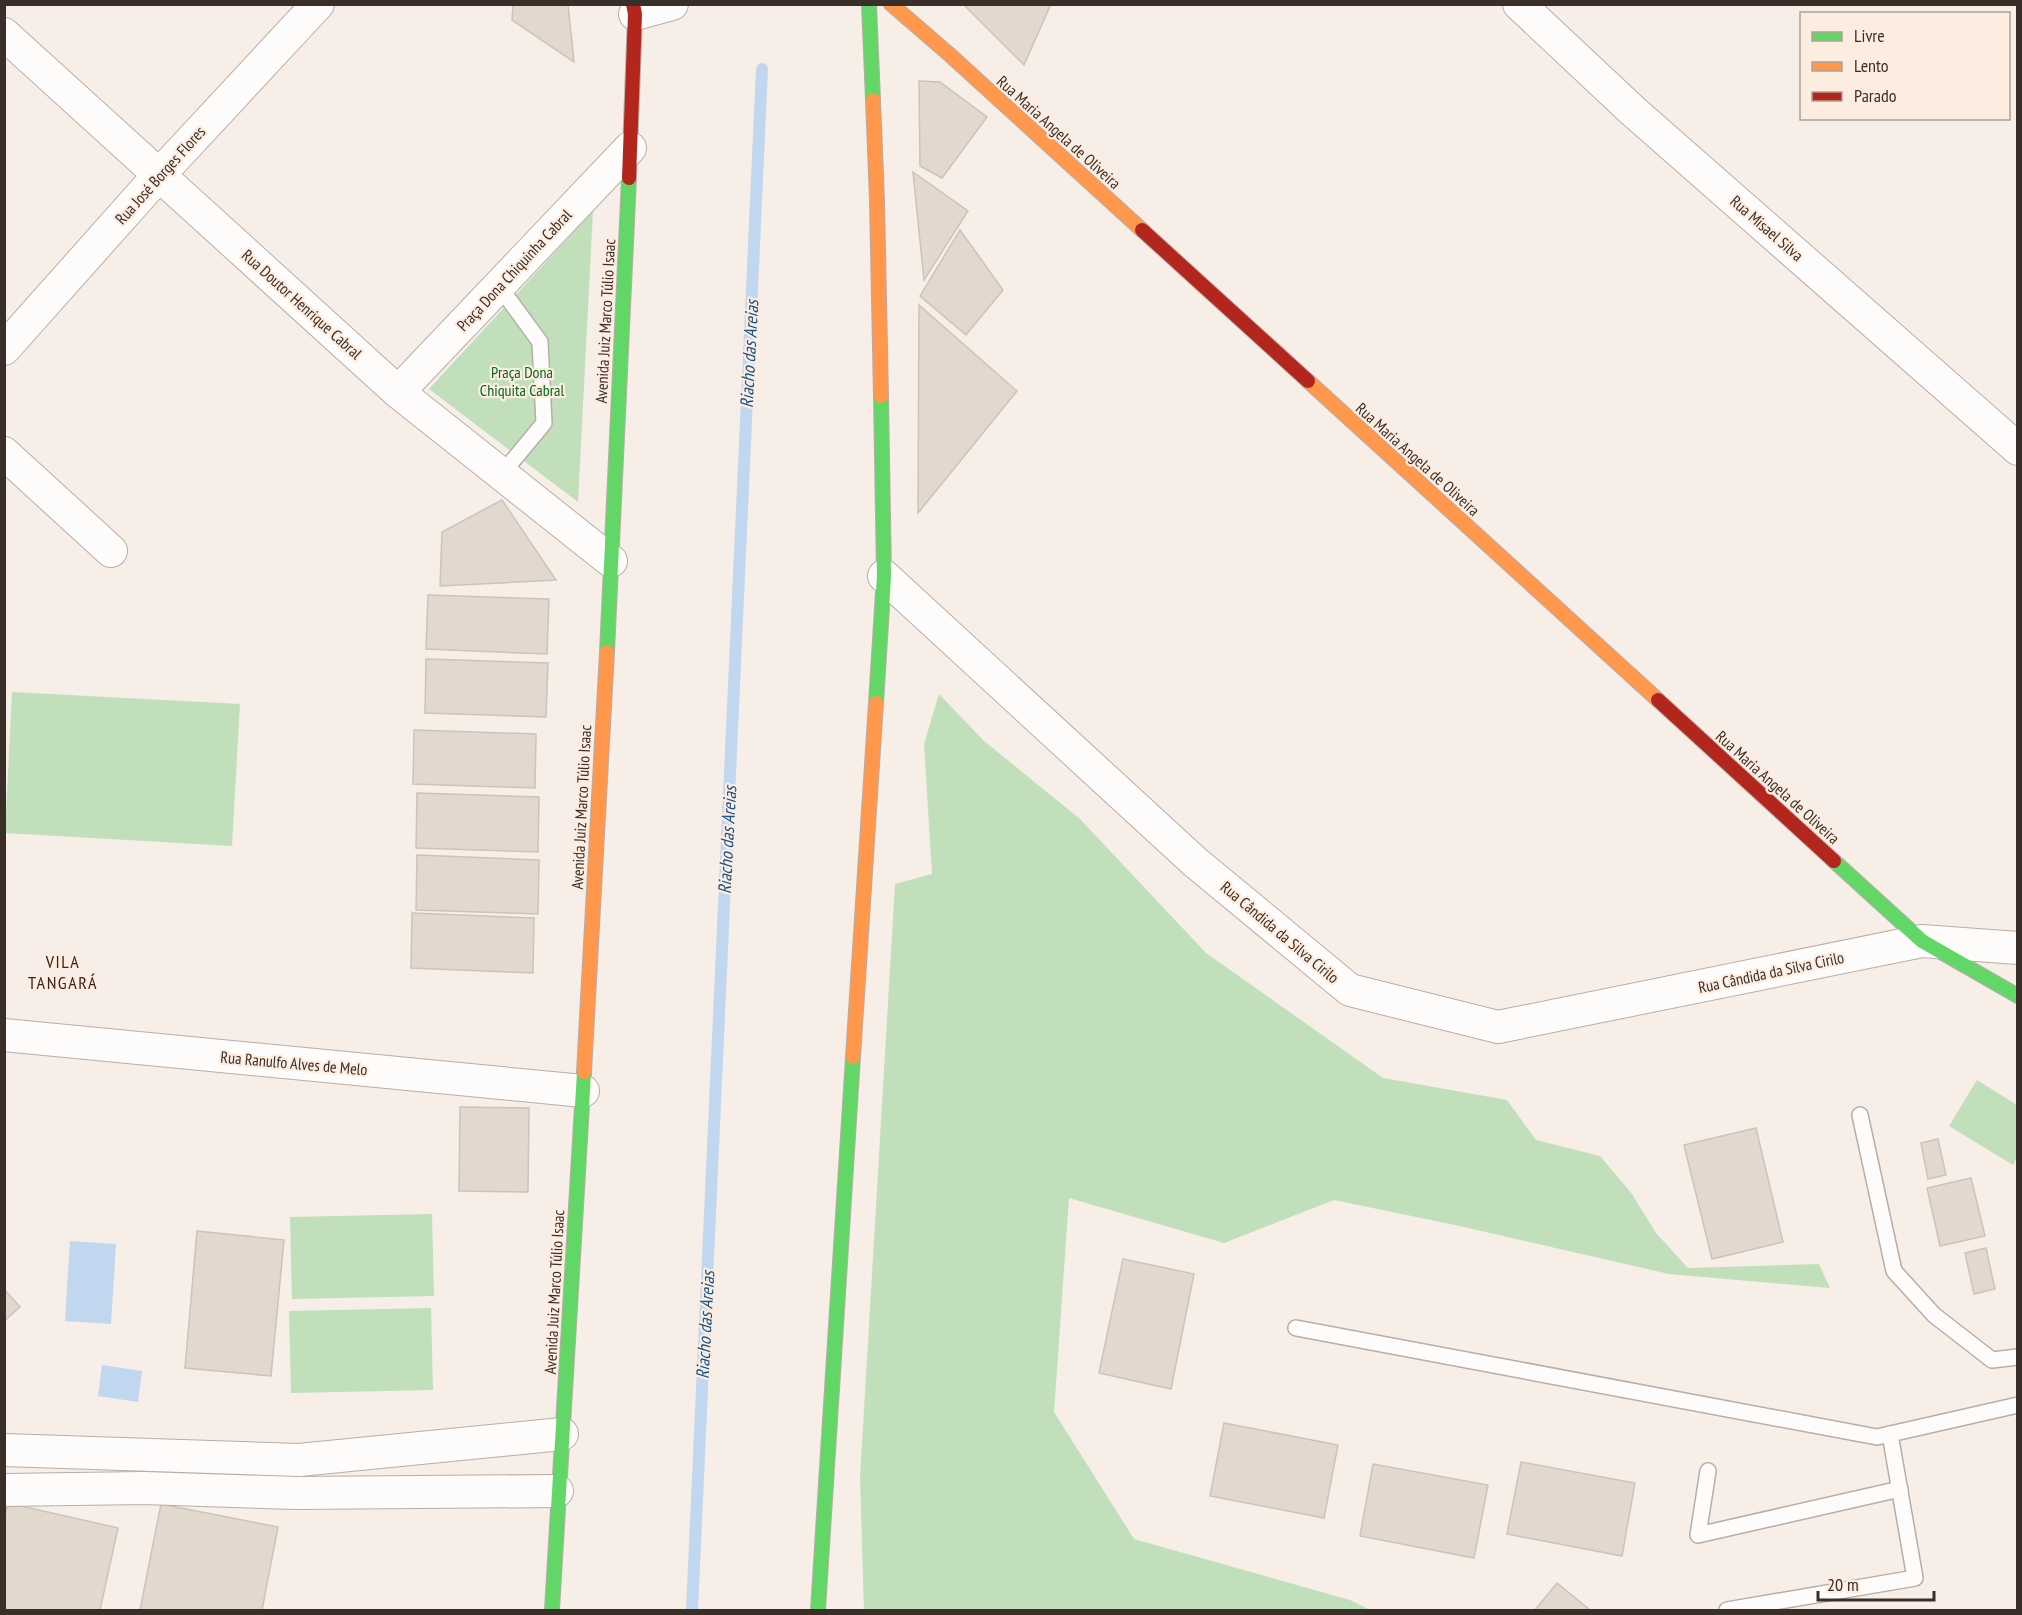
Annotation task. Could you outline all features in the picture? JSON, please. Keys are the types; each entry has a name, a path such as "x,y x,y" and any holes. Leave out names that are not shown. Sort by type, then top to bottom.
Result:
{"main road":[{"path":"819,1611 884,576 877,200 868,4"},
{"name":"Rua Maria Angela de Oliveira","path":"891,4 959,63 1922,941 2018,996"},
{"name":"Avenida Juiz Marco Túlio Isaac","path":"552,1611 611,561 634,9"}],"street":[{"name":"Rua José Borges Flores","path":"4,349 159,175 318,4"},
{"path":"634,9 672,4"},
{"name":"Rua Misael Silva","path":"1518,4 1642,119 2018,449"},
{"name":"Rua Doutor Henrique Cabral","path":"4,34 398,392 611,561"},
{"name":"Praça Dona Chiquinha Cabral","path":"398,392 630,148"},
{"path":"4,453 111,550"},
{"name":"Rua Cândida da Silva Cirilo","path":"884,576 1195,862 1350,990 1498,1027 1922,941 2018,948"},
{"name":"Rua Ranulfo Alves de Melo","path":"4,1035 583,1091"},
{"path":"4,1450 298,1460 562,1434"},
{"path":"4,1490 144,1488 296,1492 557,1491"}],"lane":[{"path":"499,286 540,342 544,423 501,475"},
{"path":"1860,1115 1894,1271 1934,1315 1992,1360 2018,1357"},
{"path":"1296,1328 1877,1437 2018,1405"},
{"path":"1727,1611 1915,1578 1890,1434"},
{"path":"1708,1471 1698,1535 1900,1489"}],"green space":[{"name":"Praça Dona Chiquita Cabral","path":"593,211 578,502 429,389"},
{"path":"12,692 240,704 232,846 5,833"},
{"path":"939,694 983,740 1080,819 1206,953 1383,1078 1507,1100 1536,1140 1600,1156 1632,1194 1656,1233 1688,1268 1819,1264 1830,1288 1669,1274 1334,1200 1224,1243 1069,1198 1054,1412 1134,1539 1350,1600 1370,1610 864,1610 860,1478 895,884 932,874 924,744"},
{"path":"1977,1080 2017,1105 2017,1157 2013,1165 1949,1126"},
{"path":"432,1214 434,1296 292,1299 290,1217"},
{"path":"431,1308 433,1390 291,1393 289,1311"}],"water":[{"path":"70,1241 116,1244 111,1324 65,1321"},
{"path":"102,1365 142,1371 138,1402 98,1396"}],"building":[{"path":"513,4 568,4 574,62 512,20"},
{"path":"963,4 1051,4 1024,65"},
{"path":"919,81 940,82 987,117 942,178 920,166"},
{"path":"913,172 968,211 924,280"},
{"path":"960,230 1003,290 966,335 920,296"},
{"path":"919,305 1017,391 918,513"},
{"path":"502,500 556,580 440,586 442,532"},
{"path":"428,595 549,599 547,654 426,649"},
{"path":"426,659 548,663 546,717 425,713"},
{"path":"414,730 536,734 535,788 413,784"},
{"path":"417,793 539,797 538,852 416,848"},
{"path":"417,855 539,860 538,914 416,910"},
{"path":"412,913 534,918 533,973 411,968"},
{"path":"460,1107 529,1108 528,1192 459,1191"},
{"path":"1756,1128 1783,1242 1712,1259 1684,1145"},
{"path":"1938,1139 1946,1175 1928,1179 1921,1143"},
{"path":"1971,1178 1985,1236 1940,1246 1927,1188"},
{"path":"197,1231 284,1240 271,1376 185,1368"},
{"path":"1986,1248 1995,1289 1974,1294 1965,1253"},
{"path":"1123,1259 1194,1274 1171,1389 1099,1373"},
{"path":"4,1289 20,1307 4,1321"},
{"path":"1224,1423 1338,1445 1324,1518 1210,1496"},
{"path":"1521,1462 1635,1483 1622,1556 1507,1534"},
{"path":"1373,1464 1488,1485 1474,1558 1360,1536"},
{"path":"8,1503 118,1528 100,1610 4,1610 4,1519"},
{"path":"161,1504 278,1527 262,1610 140,1610"},
{"path":"1557,1583 1590,1610 1535,1610"}],"waterway":[{"name":"Riacho das Areias","path":"692,1610 762,69"}],"traffic: fast":[{"path":"869,4 873,100"},
{"path":"607,652 629,178"},
{"path":"876,703 884,576 881,396"},
{"path":"1834,861 1922,941 2018,996"},
{"path":"818,1610 853,1057"},
{"path":"552,1610 584,1072"}],"traffic: slow":[{"path":"891,4 1142,230"},
{"path":"873,100 881,396"},
{"path":"1308,381 1658,700"},
{"path":"584,1072 607,652"},
{"path":"853,1057 876,703"}],"traffic: jam":[{"path":"629,178 635,14 633,4"},
{"path":"1142,230 1308,381"},
{"path":"1658,700 1834,861"}],"district":[{"name":"VILA TANGARÁ","path":"63,971"}]}
